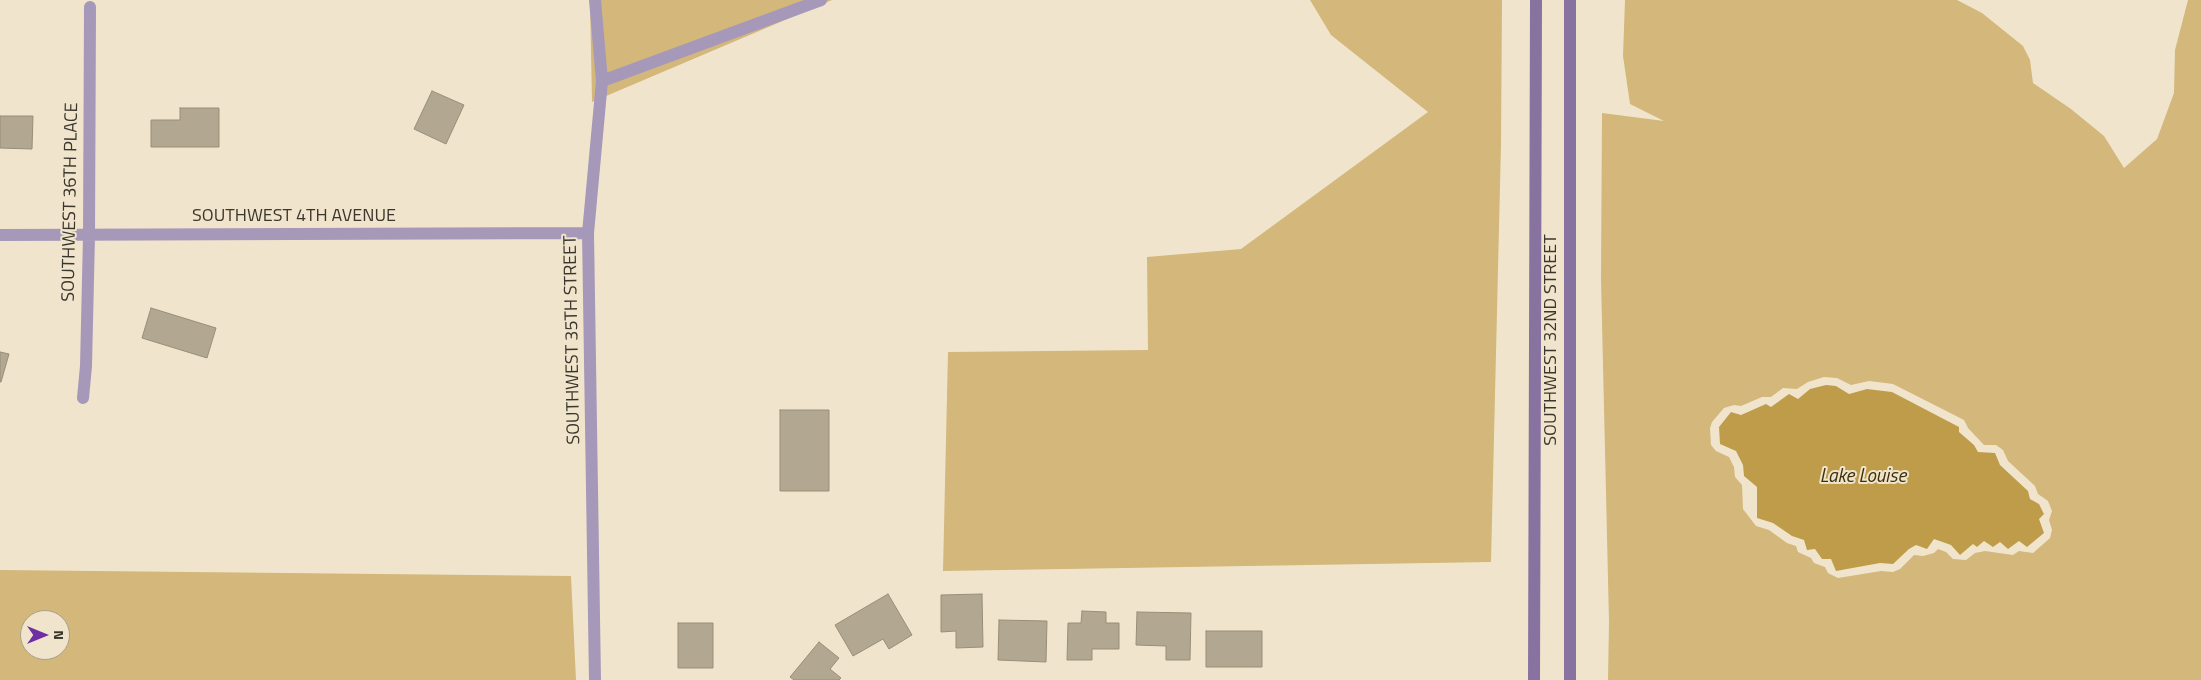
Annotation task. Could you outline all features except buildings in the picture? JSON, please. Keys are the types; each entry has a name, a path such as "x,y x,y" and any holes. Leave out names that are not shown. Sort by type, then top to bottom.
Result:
{"main road":[{"name":"SOUTHWEST 32ND STREET","path":"1534,680 1536,0"},
{"name":"SOUTHWEST 32ND STREET","path":"1570,0 1570,680"}],"street":[{"name":"SOUTHWEST 35TH STREET","path":"595,0 602,82 588,233 595,680"},
{"path":"602,82 821,0"},
{"name":"SOUTHWEST 36TH PLACE","path":"84,398 89,236 90,7"},
{"name":"SOUTHWEST 4TH AVENUE","path":"0,235 588,233"}],"shaded area":[{"path":"590,0 832,0 592,102"},
{"path":"1310,0 1502,0 1501,144 1491,562 943,571 948,352 1148,350 1147,257 1241,249 1428,112 1331,35"},
{"path":"1625,0 1957,0 1982,13 2023,46 2030,60 2033,83 2071,109 2104,136 2124,168 2157,139 2174,93 2175,50 2188,0 2201,0 2201,680 1608,680 1609,622 1601,279 1602,113 1664,121 1630,104 1623,56","holes":["1824,377 1837,378 1851,385 1869,381 1893,384 1964,420 1968,428 1984,445 1996,445 2003,450 2008,461 2035,486 2038,494 2048,501 2052,511 2049,520 2052,530 2050,538 2033,553 2019,551 2013,555 1985,551 1975,553 1966,560 1953,559 1946,552 1938,549 1934,553 1923,556 1914,555 1900,569 1893,572 1881,571 1838,578 1828,573 1825,567 1814,563 1811,558 1798,552 1796,546 1787,543 1769,530 1756,526 1743,509 1742,485 1735,477 1734,467 1729,457 1716,451 1711,445 1710,428 1712,422 1724,408 1734,405 1741,406 1762,397 1771,397 1783,388 1797,389 1808,382"]},
{"path":"0,570 571,576 576,680 0,680"}],"water":[{"name":"Lake Louise","path":"1826,385 1836,386 1849,394 1867,389 1892,392 1959,427 1959,432 1974,445 1978,452 1995,453 2000,465 2028,491 2030,499 2039,504 2044,514 2039,519 2044,533 2027,547 2019,541 2008,549 2000,542 1993,547 1984,541 1977,547 1973,544 1960,555 1951,545 1934,539 1927,549 1916,545 1893,564 1880,563 1836,571 1831,559 1822,559 1815,549 1807,550 1804,540 1792,536 1773,523 1757,518 1757,487 1744,476 1743,465 1736,451 1720,444 1719,427 1731,412 1741,415 1766,404 1771,407 1789,394 1798,399 1810,389"}]}
